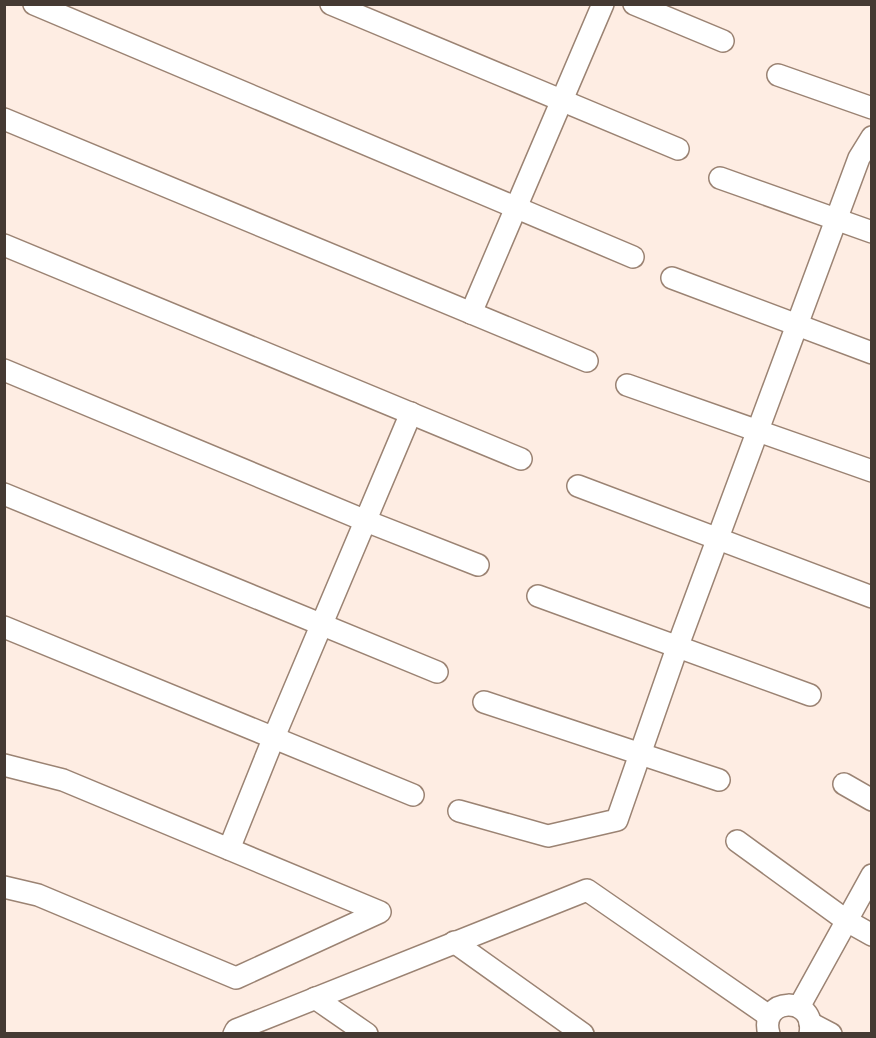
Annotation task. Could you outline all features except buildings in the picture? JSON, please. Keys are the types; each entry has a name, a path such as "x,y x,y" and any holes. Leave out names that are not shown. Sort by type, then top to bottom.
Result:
{"street":[{"path":"34,4 633,257"},
{"path":"332,4 678,149"},
{"path":"471,312 603,4"},
{"path":"634,4 723,41"},
{"path":"778,75 872,108"},
{"path":"4,119 587,361"},
{"path":"459,811 548,836 617,820 677,648 836,219 859,158 872,137"},
{"path":"720,178 872,232"},
{"path":"4,245 521,459"},
{"path":"672,278 872,352"},
{"path":"4,370 366,521 478,565"},
{"path":"627,385 872,471"},
{"path":"229,849 411,413"},
{"path":"578,486 872,597"},
{"path":"4,494 437,672"},
{"path":"538,596 810,695"},
{"path":"4,627 413,795"},
{"path":"484,702 719,780"},
{"path":"4,765 63,780 380,912 236,978 38,895 4,887"},
{"path":"844,784 872,800"},
{"path":"737,841 847,921 872,935"},
{"path":"806,1021 847,921 872,875"},
{"path":"234,1034 236,1029 587,890 769,1025 779,1006 792,1004 806,1021 831,1034"},
{"path":"454,942 583,1034"},
{"path":"315,998 367,1034"}]}
